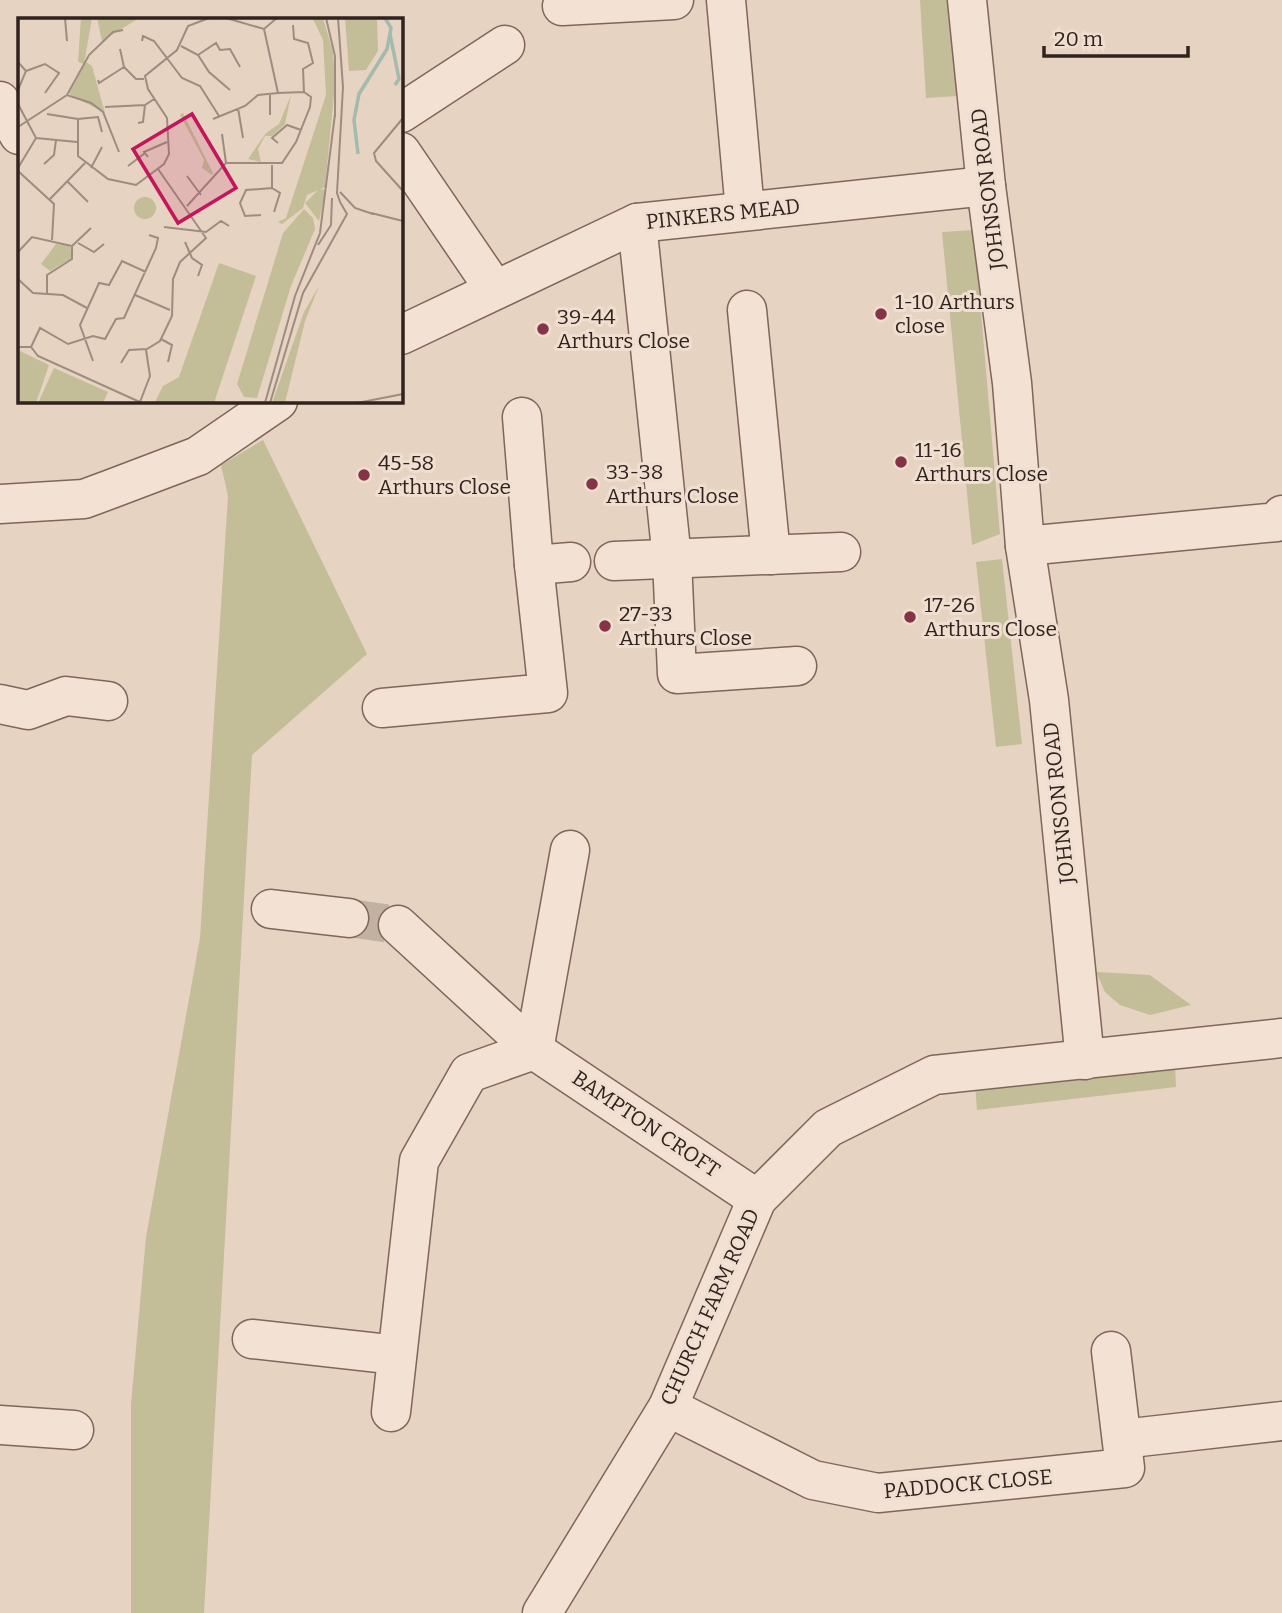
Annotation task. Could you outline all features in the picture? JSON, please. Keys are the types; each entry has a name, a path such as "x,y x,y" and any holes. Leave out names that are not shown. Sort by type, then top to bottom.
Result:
{"street":[{"path":"562,6 674,0"},
{"path":"726,0 745,211"},
{"name":"JOHNSON ROAD","path":"967,0 986,186 1012,383 1026,546 1048,700 1085,1060"},
{"path":"402,112 505,45"},
{"path":"0,101 18,133"},
{"path":"402,153 495,290"},
{"name":"PINKERS MEAD","path":"402,335 637,223 986,186"},
{"path":"637,223 672,559 677,674 797,666"},
{"path":"747,310 771,555"},
{"path":"0,504 84,499 136,480 198,456 277,402"},
{"path":"382,708 548,693 553,564 522,417"},
{"path":"1026,546 1277,522 1282,515"},
{"path":"614,561 841,552"},
{"path":"0,704 28,710 66,696 108,701"},
{"path":"391,1412 419,1161 469,1073 534,1050 570,850"},
{"path":"271,909 349,918"},
{"name":"BAMPTON CROFT","path":"398,925 534,1050 757,1199"},
{"name":"CHURCH FARM ROAD","path":"542,1613 668,1407 757,1199 828,1128 934,1075 1282,1038"},
{"path":"252,1339 397,1355"},
{"name":"PADDOCK CLOSE","path":"668,1407 813,1480 878,1493 1125,1468 1111,1350"},
{"path":"1122,1439 1282,1420"},
{"path":"0,1425 74,1430"}],"shaded area":[{"path":"920,0 948,0 958,96 926,98"},
{"path":"974,230 1000,534 972,545 942,232"},
{"path":"263,440 367,654 252,755 204,1613 131,1613 131,1404 146,1237 200,938 228,496 221,465"},
{"path":"1002,559 1022,744 996,747 976,562"},
{"path":"1096,972 1150,975 1191,1005 1150,1015 1120,1005 1105,992"},
{"path":"1175,1064 1176,1087 977,1110 975,1085"}],"tunnel":[{"path":"349,918 398,925"}],"place":[{"name":"1-10 Arthurs close","path":"881,314"},
{"name":"39-44 Arthurs Close","path":"543,329"},
{"name":"11-16 Arthurs Close","path":"901,462"},
{"name":"45-58 Arthurs Close","path":"364,475"},
{"name":"33-38 Arthurs Close","path":"592,484"},
{"name":"17-26 Arthurs Close","path":"910,617"},
{"name":"27-33 Arthurs Close","path":"605,626"}]}
